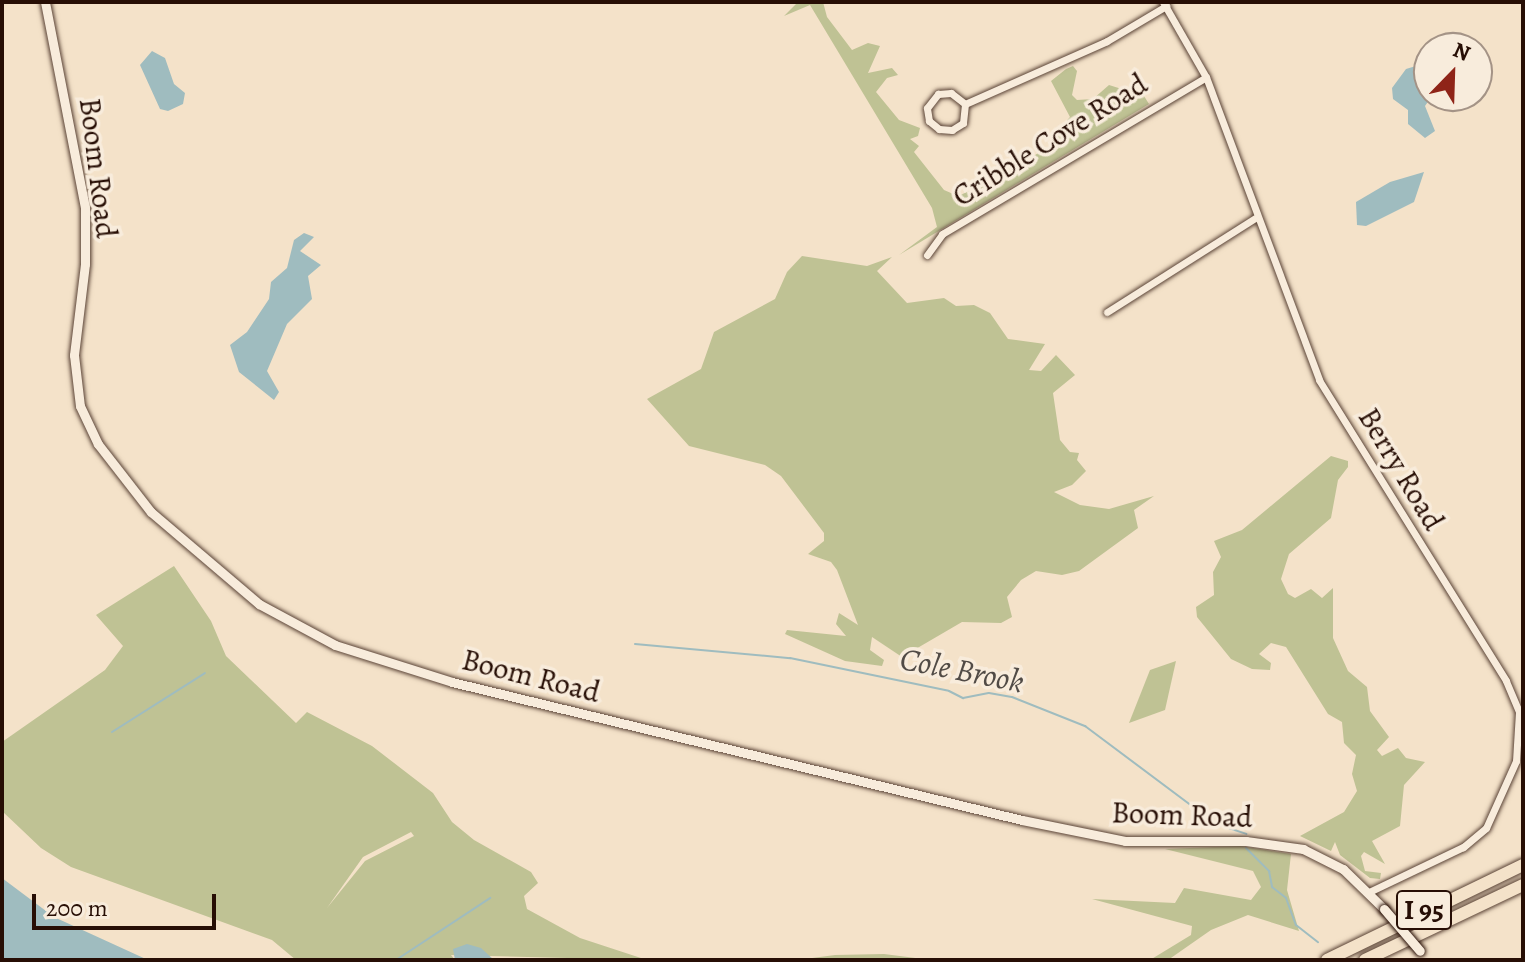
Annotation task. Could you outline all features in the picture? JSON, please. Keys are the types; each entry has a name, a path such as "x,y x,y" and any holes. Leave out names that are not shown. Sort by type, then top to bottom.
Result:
{"highway":[{"name":"I 95","path":"1327,960 1523,865"},
{"name":"I 95","path":"1365,960 1523,885"}],"street":[{"name":"Boom Road","path":"45,2 85,207 85,264 74,355 80,406 98,444 151,512 252,599 335,645 452,682 1104,838 1160,843 1246,841 1297,848 1337,865 1369,892 1427,960"},
{"name":"Berry Road","path":"1164,4 1206,77 1255,218 1325,392 1506,681 1521,718 1516,761 1486,828 1463,847 1369,892"},
{"path":"965,104 1117,36 1164,4"},
{"name":"Cribble Cove Road","path":"927,255 942,234 1206,77"},
{"path":"951,93 965,104 965,117 958,128 945,131 929,121 929,102 938,94 951,93"},
{"path":"1107,312 1255,218"}],"green space":[{"path":"798,2 823,2 827,17 852,50 868,43 880,46 868,73 892,68 898,75 887,78 876,92 899,120 920,128 918,136 910,139 919,146 914,152 944,190 958,196 997,179 1010,159 1023,162 1054,144 1055,133 1070,117 1051,81 1066,69 1073,66 1077,71 1072,95 1077,100 1093,99 1109,85 1144,96 1149,104 899,255 937,227 932,208 810,5 784,16"},
{"path":"802,256 867,266 892,257 877,271 907,303 944,298 956,306 974,305 990,313 1008,339 1045,344 1029,370 1041,371 1056,355 1075,375 1053,393 1060,440 1070,452 1079,453 1077,460 1086,471 1072,485 1054,492 1080,505 1109,509 1154,496 1134,510 1138,528 1079,571 1062,575 1036,571 1021,580 1007,597 1012,617 1001,623 962,622 902,657 872,637 870,650 884,660 882,666 845,661 785,634 787,630 846,636 836,624 839,613 858,625 837,570 831,562 808,554 824,541 824,533 781,476 765,465 689,446 647,399 701,369 714,332 775,299 787,272"},
{"path":"1331,456 1348,461 1348,467 1338,480 1331,518 1289,554 1281,579 1288,594 1295,598 1311,589 1322,598 1333,588 1333,638 1348,671 1367,687 1370,711 1389,737 1377,750 1382,756 1398,748 1406,758 1425,762 1404,785 1400,826 1372,841 1385,864 1364,852 1361,856 1365,871 1381,873 1380,879 1370,878 1340,855 1335,842 1331,851 1300,836 1344,812 1357,791 1352,774 1356,755 1344,743 1342,722 1328,714 1286,647 1271,643 1259,654 1271,663 1270,670 1252,669 1231,659 1197,617 1196,607 1214,595 1213,572 1221,557 1214,541 1242,530"},
{"path":"174,566 211,621 226,656 296,723 307,712 372,746 433,793 452,822 474,840 531,872 538,883 524,896 527,909 580,938 647,960 451,955 455,960 296,960 272,940 71,867 41,848 2,811 2,742 105,670 123,646 96,615","holes":["411,832 414,836 365,861 327,908 363,857"]},
{"path":"1176,661 1165,710 1129,723 1150,670"},
{"path":"1240,846 1291,854 1287,890 1299,931 1248,915 1211,930 1168,960 1150,960 1191,935 1192,926 1092,899 1175,903 1184,888 1251,900 1261,887 1253,871 1165,849"},
{"path":"884,954 931,960 797,960 835,955"}],"water":[{"path":"152,51 165,58 174,84 185,93 183,104 168,111 160,109 140,65"},
{"path":"1413,67 1413,112 1427,112 1435,131 1425,138 1408,124 1408,110 1393,99 1392,88 1406,69"},
{"path":"1424,172 1414,202 1366,226 1357,225 1356,202 1390,182"},
{"path":"304,233 314,237 300,251 321,265 308,276 312,299 287,324 267,371 279,392 274,400 239,372 230,345 247,332 269,299 271,282 287,268 294,240"},
{"path":"2,878 54,917 148,960 2,960"},
{"path":"467,944 481,948 494,960 455,960 453,949"}],"waterway":[{"name":"Cole Brook","path":"635,644 790,658 949,691 963,698 989,693 1012,697 1085,726 1216,824 1246,834"},
{"path":"112,732 205,673"},
{"name":"Cole Brook","path":"1246,848 1269,871 1272,887 1286,898 1296,925 1318,942"},
{"path":"396,960 490,898"}]}
